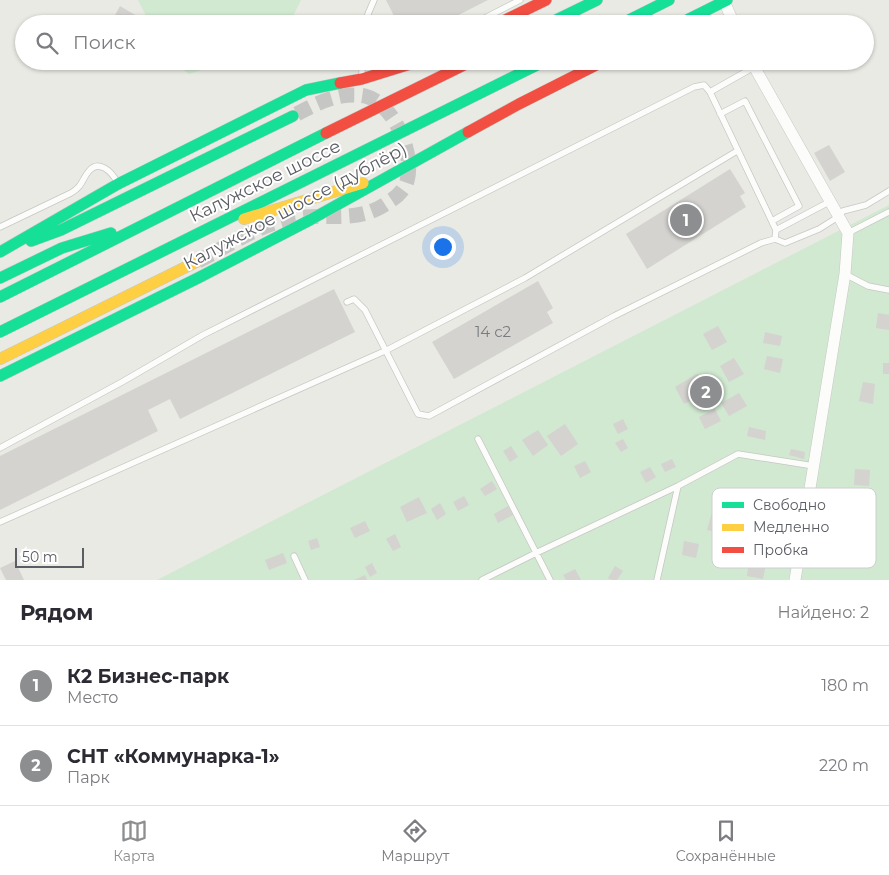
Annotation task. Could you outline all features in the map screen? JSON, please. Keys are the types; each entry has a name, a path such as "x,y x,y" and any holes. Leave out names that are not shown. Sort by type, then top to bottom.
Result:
{"main road":[{"path":"515,15 546,0"},
{"path":"552,15 576,0"},
{"path":"566,15 597,0"},
{"path":"639,15 669,0"},
{"path":"697,15 726,1"},
{"path":"0,252 118,184 306,90 389,70"},
{"name":"Калужское шоссе","path":"0,297 454,70"},
{"name":"Калужское шоссе","path":"0,332 527,70"},
{"name":"Калужское шоссе (дублёр)","path":"0,376 310,220 519,104 586,70"},
{"path":"0,252 61,230 293,116"},
{"path":"194,236 281,206 337,191 397,171"},
{"path":"0,278 62,248 149,221"},
{"path":"0,359 198,261"}],"street":[{"path":"726,1 731,15"},
{"path":"756,70 848,233 845,274 810,488"}],"lane":[{"path":"368,14 374,0"},
{"path":"491,15 520,0"},
{"path":"362,70 362,78"},
{"path":"710,92 744,70"},
{"path":"0,448 122,382 203,335 694,87 704,85 710,92 776,230 775,239"},
{"path":"720,114 746,101 799,206 772,221"},
{"path":"0,522 386,350 525,278 737,150"},
{"path":"0,227 78,189 90,169 96,166 103,167 109,171 118,184"},
{"path":"347,302 354,299 365,310 418,414 429,416 614,316 760,243 775,239 785,243 820,229 838,217 843,211 866,205 889,192"},
{"path":"776,230 829,202"},
{"path":"848,233 889,212"},
{"path":"845,274 868,286 889,290"},
{"path":"478,439 550,580"},
{"path":"482,580 678,486 738,454 814,466"},
{"path":"657,580 678,486"},
{"path":"294,556 305,580"}],"green space":[{"path":"138,0 301,0 294,15 146,15"},
{"path":"183,70 201,70 189,74"},
{"path":"889,205 889,580 157,580"}],"building":[{"path":"386,0 488,0 459,15 394,15"},
{"path":"120,6 135,15 115,15"},
{"path":"829,145 845,172 830,181 814,153"},
{"path":"730,169 745,193 740,196 746,207 647,269 626,234"},
{"path":"538,281 553,308 547,312 553,323 454,379 432,342"},
{"path":"334,289 355,332 180,419 170,399 148,410 158,431 0,510 0,456"},
{"path":"878,313 889,315 889,330 876,328"},
{"path":"718,326 727,342 712,350 703,334"},
{"path":"765,332 782,336 780,346 763,343"},
{"path":"767,356 783,359 780,373 764,369"},
{"path":"734,358 744,374 729,382 720,366"},
{"path":"883,363 889,363 889,374 883,374"},
{"path":"697,374 707,392 684,404 675,387"},
{"path":"863,382 875,384 873,404 859,401"},
{"path":"739,393 747,406 729,416 721,403"},
{"path":"715,409 721,421 705,429 699,417"},
{"path":"623,419 628,429 618,434 613,424"},
{"path":"565,424 578,444 561,456 547,436"},
{"path":"749,427 766,431 765,440 747,436"},
{"path":"538,430 548,445 533,456 522,440"},
{"path":"623,439 628,448 621,452 615,443"},
{"path":"511,446 518,457 510,462 503,451"},
{"path":"791,449 805,452 804,459 789,455"},
{"path":"672,459 676,467 665,472 661,464"},
{"path":"585,461 591,472 580,478 574,466"},
{"path":"650,467 656,477 646,483 640,472"},
{"path":"855,469 870,470 869,486 854,485"},
{"path":"492,481 497,489 485,496 480,489"},
{"path":"464,496 469,505 458,511 453,502"},
{"path":"419,497 427,513 407,522 400,507"},
{"path":"440,503 446,514 437,520 431,509"},
{"path":"508,506 513,515 498,523 494,514"},
{"path":"712,512 712,531 707,530"},
{"path":"365,521 370,531 355,538 350,528"},
{"path":"395,534 401,547 393,551 386,539"},
{"path":"317,538 320,547 311,550 308,541"},
{"path":"684,541 699,544 696,558 682,555"},
{"path":"283,553 287,563 269,570 265,560"},
{"path":"15,561 24,580 6,580 0,568"},
{"path":"372,563 377,573 370,577 365,567"},
{"path":"615,566 623,571 617,580 612,580 608,578"},
{"path":"748,568 765,568 763,579 747,576"},
{"path":"575,569 581,580 566,580 563,575"},
{"path":"365,575 367,580 354,580"}],"tunnel":[{"path":"198,261 273,223 298,217 364,214 377,209 393,199 404,187 409,170 405,144 393,119 385,108 375,101 365,96 346,95 319,103 293,116"}],"traffic: fast":[{"path":"566,15 597,0"},
{"path":"639,15 669,0"},
{"path":"697,15 727,0"},
{"path":"0,332 527,70"},
{"path":"0,252 118,184 306,90 340,83"},
{"path":"31,241 61,230 293,116"},
{"path":"0,376 310,220 468,132"},
{"path":"0,297 326,133"},
{"path":"0,278 62,248 111,233"}],"traffic: slow":[{"path":"244,219 363,183"},
{"path":"0,359 198,261"}],"traffic: jam":[{"path":"515,15 546,0"},
{"path":"340,83 362,79 391,70"},
{"path":"326,133 454,70"},
{"path":"468,132 586,70"}],"place":[{"name":"К2 Бизнес-парк","path":"686,220"},
{"name":"СНТ «Коммунарка-1»","path":"706,392"}]}
